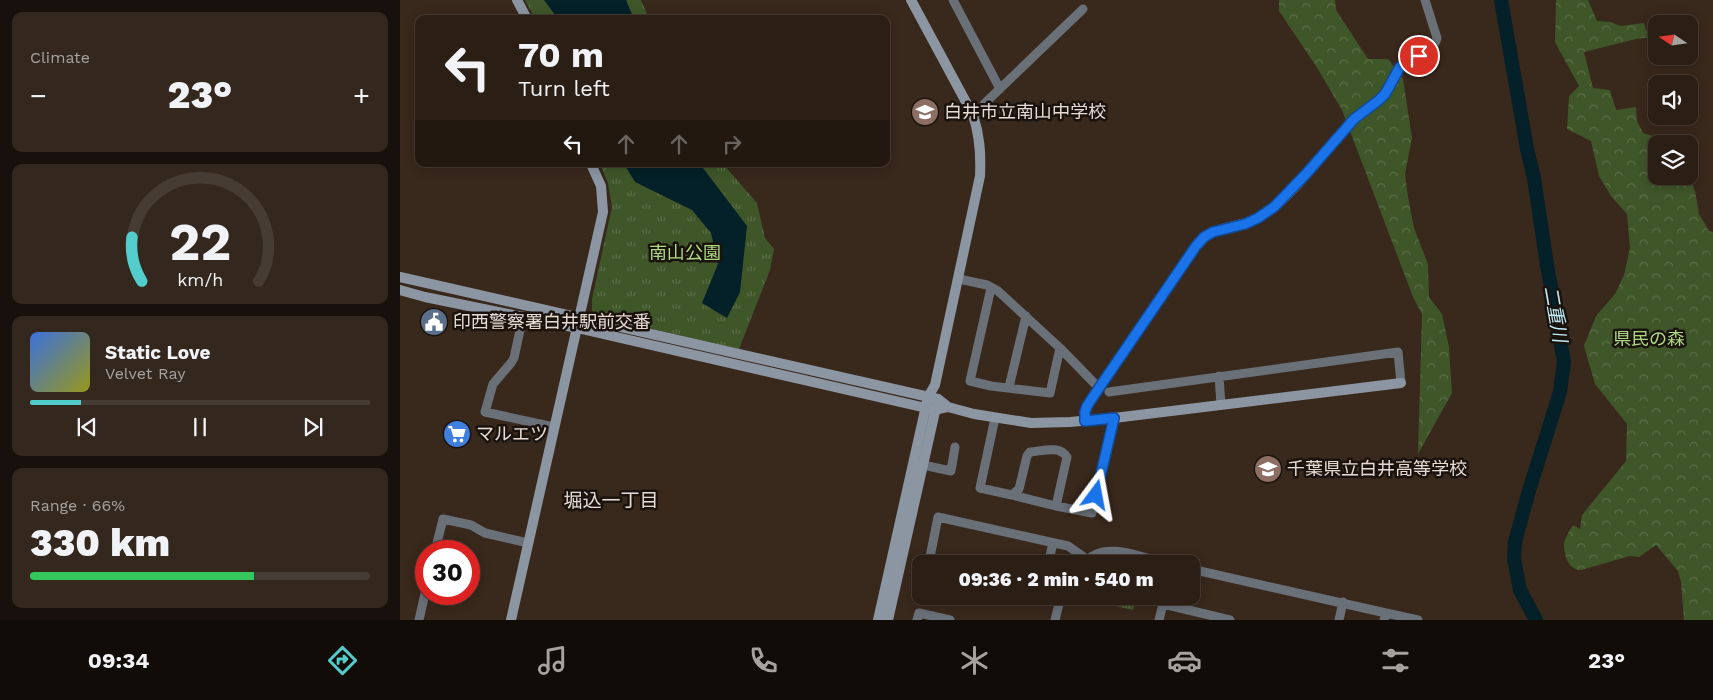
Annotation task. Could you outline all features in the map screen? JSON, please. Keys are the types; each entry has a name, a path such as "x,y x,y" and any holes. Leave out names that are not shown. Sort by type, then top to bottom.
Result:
{"street":[{"path":"517,0 525,15"},
{"path":"878,620 933,398 980,176 981,148 979,132 968,106 911,0"},
{"path":"954,0 1000,89"},
{"path":"1085,421 1087,406 1204,237 1213,232 1245,224 1274,207 1354,119 1385,94 1400,67 1432,49 1437,38 1425,0"},
{"path":"984,104 1083,9"},
{"path":"511,620 603,212 601,186 592,167"},
{"path":"400,277 930,409 948,407"},
{"path":"959,279 998,291 1060,348 1099,388"},
{"path":"991,288 970,381 991,386 1050,393 1060,348"},
{"path":"400,290 425,297 523,316 578,322 933,398 948,407 995,418 1031,423 1114,418 1401,383 1398,352 1108,392"},
{"path":"523,316 514,358 493,384 485,412 554,427"},
{"path":"1009,387 1026,316"},
{"path":"1219,376 1221,405"},
{"path":"888,620 923,465 930,409"},
{"path":"995,418 980,488 1092,514 1114,418"},
{"path":"923,465 951,470 955,447"},
{"path":"1012,494 1019,488 1027,456 1030,452 1058,449 1067,457 1056,506"},
{"path":"930,555 938,517 1068,546 1078,555"},
{"path":"438,540 443,519 471,525 485,533 528,543"},
{"path":"1050,555 1053,543"},
{"path":"1095,555 1113,551 1130,555"},
{"path":"1200,571 1343,602 1385,616 1418,620"},
{"path":"1339,620 1343,602"},
{"path":"419,620 422,605"},
{"path":"1055,620 1059,605"},
{"path":"1159,620 1163,605"},
{"path":"1180,605 1230,620"},
{"path":"917,620 919,613 950,620"}],"green space":[{"path":"525,0 641,0 647,15 533,15"},
{"path":"1279,0 1335,0 1336,10 1368,59 1388,59 1403,79 1412,138 1405,174 1408,197 1414,228 1428,264 1429,297 1442,314 1449,347 1452,393 1418,454 1422,314 1413,297 1342,110 1316,66 1279,11"},
{"name":"県民の森","path":"1556,0 1588,0 1597,21 1611,22 1620,26 1644,23 1648,37 1584,52 1593,88 1610,90 1616,110 1636,107 1637,121 1643,133 1650,135 1648,185 1693,185 1699,214 1709,231 1713,232 1713,620 1684,620 1681,582 1678,571 1656,545 1639,557 1630,556 1581,570 1577,570 1570,565 1565,553 1565,540 1573,525 1580,529 1582,515 1626,461 1627,424 1595,384 1584,346 1596,316 1615,294 1624,275 1630,248 1627,214 1611,196 1599,176 1591,141 1567,129 1569,96 1579,86 1555,42"},
{"name":"南山公園","path":"601,167 726,167 757,203 765,238 774,249 770,270 739,349 601,317 592,311 592,299 612,207 608,183"},
{"path":"1111,605 1134,605 1133,610"}],"water":[{"path":"544,0 626,0 632,15 555,15"},
{"path":"626,167 702,167 747,226 740,292 727,318 702,303 718,264 711,233 692,210 635,182"}],"waterway":[{"name":"二重川","path":"1501,0 1527,149 1534,178 1564,362 1560,392 1515,542 1514,559 1520,590 1536,620"}],"place":[{"name":"白井市立南山中学校","path":"925,112"},
{"name":"印西警察署白井駅前交番","path":"434,322"},
{"name":"マルエツ","path":"457,434"},
{"name":"千葉県立白井高等学校","path":"1268,469"}],"district":[{"name":"堀込一丁目","path":"611,500"}],"route":[{"path":"1096,495 1114,418 1085,421 1087,406 1196,246 1204,237 1213,232 1245,224 1274,207 1354,119 1385,94 1400,67 1419,56"}]}
